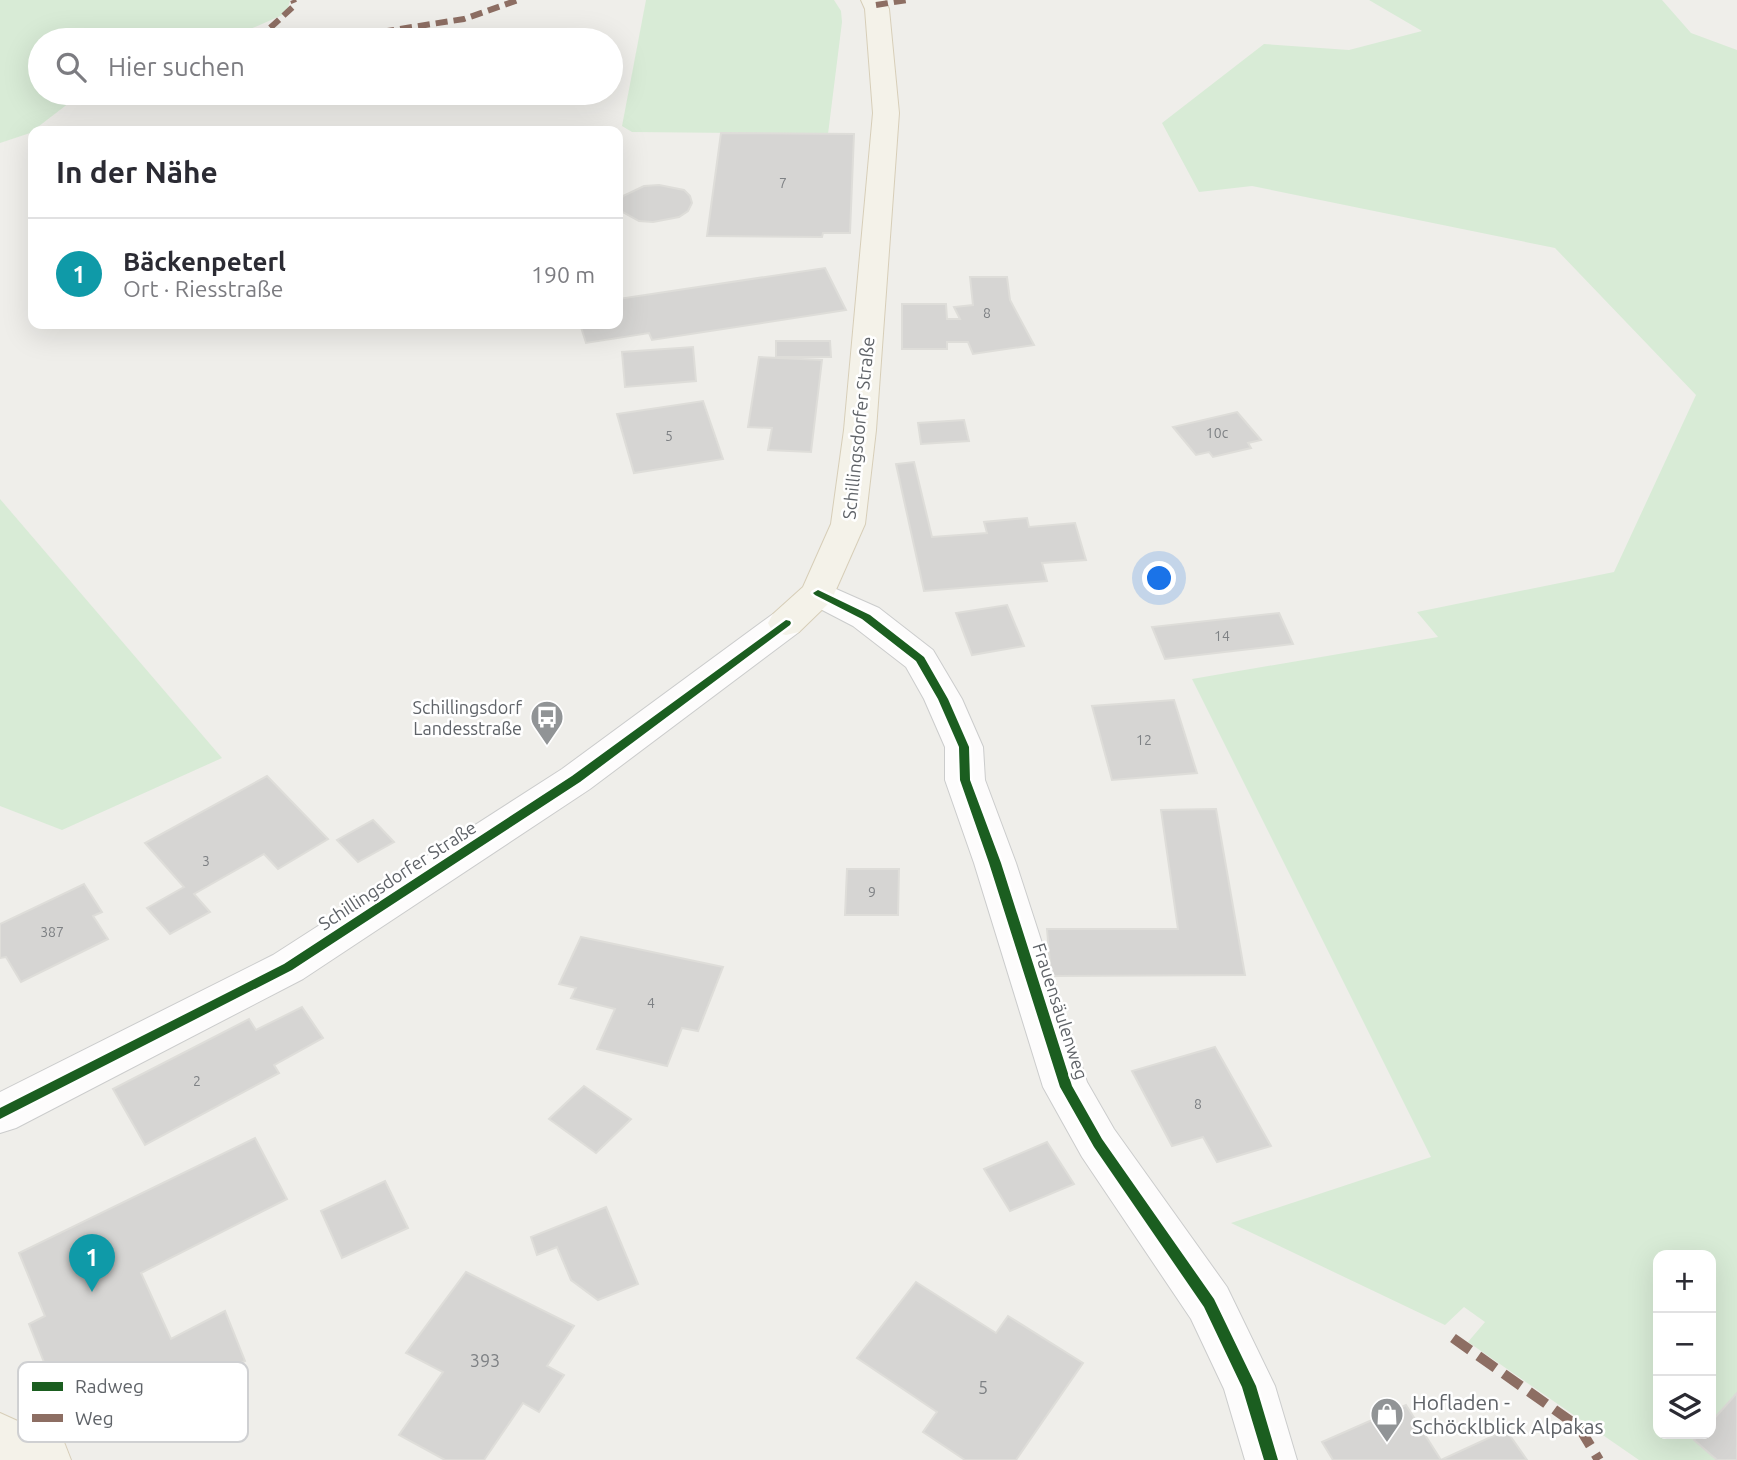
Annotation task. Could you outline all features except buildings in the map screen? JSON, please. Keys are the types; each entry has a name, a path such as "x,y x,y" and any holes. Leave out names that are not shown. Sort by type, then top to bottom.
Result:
{"main road":[{"name":"Schillingsdorfer Straße","path":"786,623 818,593 848,524 860,430 886,113 877,9 873,0"},
{"path":"0,1438 46,1460"}],"street":[{"name":"Frauensäulenweg","path":"818,593 866,617 920,659 943,699 964,747 965,780 995,863 1066,1087 1098,1143 1209,1303 1249,1386 1271,1460"},
{"name":"Schillingsdorfer Straße","path":"0,1114 288,967 576,779 786,623"}],"green space":[{"path":"0,0 290,0 287,13 253,28 28,28 28,105 66,105 39,126 28,126 28,134 0,143"},
{"path":"646,0 834,0 841,11 842,22 828,134 632,132 622,126"},
{"path":"1369,0 1662,0 1691,33 1737,50 1737,1460 1639,1460 1468,1342 1485,1322 1464,1307 1445,1325 1231,1223 1431,1157 1192,679 1438,637 1417,612 1614,572 1696,395 1555,248 1252,186 1199,192 1162,123 1264,44 1349,50 1422,31"},
{"path":"0,499 222,758 62,830 0,806"}],"marked path":[{"path":"270,28 295,5 293,0"},
{"path":"406,28 464,19 518,0"},
{"path":"876,5 907,0"},
{"path":"1453,1338 1579,1427 1599,1460"}],"cycle path":[{"path":"818,593 866,617 920,659 943,699 964,747 965,780 995,863 1066,1087 1098,1143 1209,1303 1249,1386 1271,1460"},
{"path":"0,1114 288,967 576,779 786,623"}],"place":[{"name":"Schillingsdorf Landesstraße","path":"547,747"},
{"name":"Bäckenpeterl","path":"92,1292"},
{"name":"Hofladen - Schöcklblick Alpakas","path":"1387,1444"}]}
